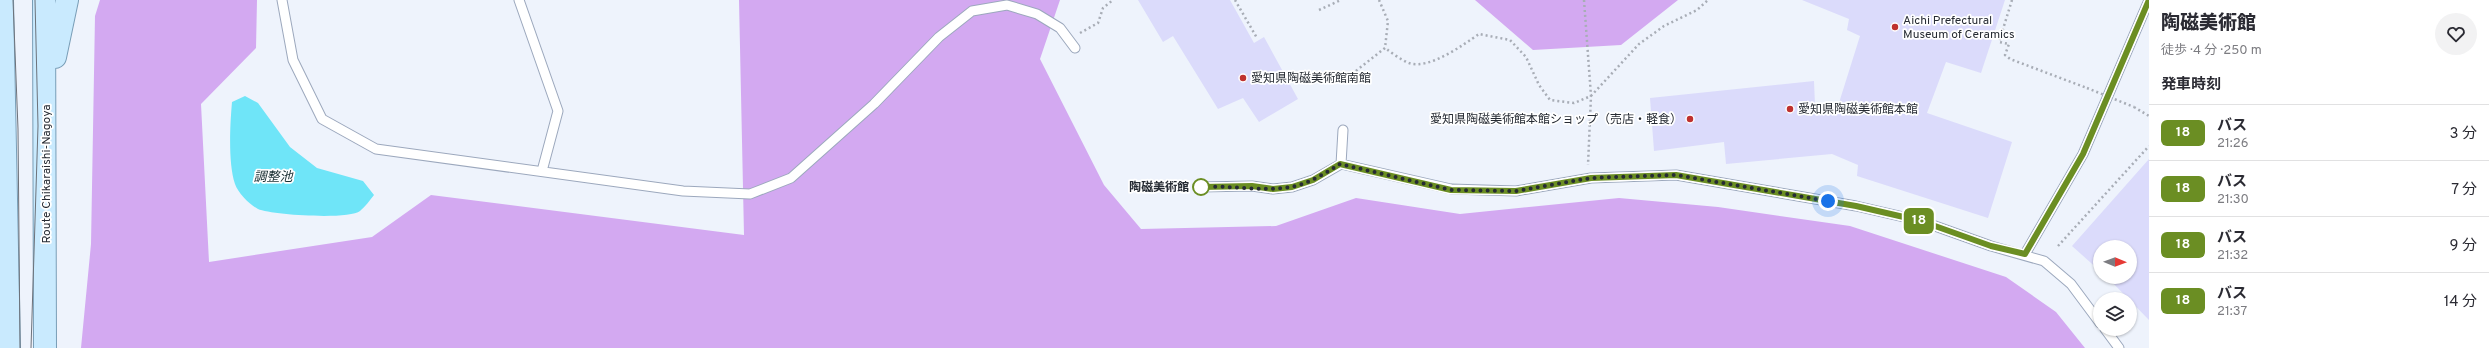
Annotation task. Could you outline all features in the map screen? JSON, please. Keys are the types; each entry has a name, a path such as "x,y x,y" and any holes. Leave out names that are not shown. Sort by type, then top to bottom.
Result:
{"main road":[{"path":"2,0 9,348"},
{"name":"Route Chikaraishi-Nagoya","path":"44,0 46,103 45,348"},
{"path":"46,103 67,0"}],"lane":[{"path":"282,0 293,60 322,119 376,149 684,190 750,194 792,178 874,104 939,37 972,12 1007,5 1037,14 1060,28 1075,48"},
{"path":"519,0 558,111 542,172"},
{"path":"2025,254 2083,154 2149,0"},
{"path":"1340,164 1343,130"},
{"path":"1201,187 1252,186 1273,189 1292,187 1313,180 1340,164 1451,190 1516,191 1591,178 1676,175 1856,206 1921,221 1991,246 2025,254 2044,261 2071,284 2093,314"},
{"path":"2110,336 2119,348"}],"path":[{"path":"1074,29 1078,34 1098,23 1103,8 1113,0"},
{"path":"1234,0 1257,38"},
{"path":"1319,10 1341,0"},
{"path":"1352,74 1385,48 1388,21 1379,0"},
{"path":"1584,0 1591,96 1588,166"},
{"path":"1385,48 1409,64 1427,64 1461,47 1479,34 1510,40 1526,57 1539,85 1550,100 1574,103 1591,96 1639,44 1664,26 1697,10 1708,0"},
{"path":"2012,0 1999,42 2009,44 2005,55 2010,59 2134,106 2149,116"},
{"path":"2058,246 2149,146"}],"shaded area":[{"path":"100,0 257,0 256,48 201,104 209,262 372,237 431,195 744,235 739,0 1060,0 1040,59 1104,185 1141,229 1276,226 1356,198 1460,214 1619,198 1718,207 1850,226 2006,277 2056,312 2085,348 81,348 91,244 95,16"},
{"path":"1475,0 1678,0 1621,45 1533,50"}],"water":[{"name":"調整池","path":"245,96 258,103 290,147 317,168 363,181 374,195 364,208 353,214 310,216 266,211 258,209 248,202 241,195 235,184 231,166 230,144 232,102"}],"building":[{"name":"愛知県陶磁美術館南館","path":"1138,0 1230,0 1254,43 1264,37 1298,99 1259,122 1243,98 1218,109 1173,36 1163,42"},
{"name":"愛知県陶磁美術館本館","path":"1802,0 2005,0 1981,73 1946,62 1927,113 2012,142 1988,218 1857,176 1858,165 1832,154 1726,164 1724,142 1654,151 1650,98 1814,81 1815,105 1838,106 1860,36 1847,30 1849,19"},
{"path":"2149,159 2149,320 2137,308 2137,292 2122,292 2114,284 2137,284 2137,240 2093,240 2093,265 2072,246"}],"tram line":[{"path":"13,0 18,129 20,348"},
{"path":"31,348 38,126 35,0"}],"bus line":[{"name":"18","path":"1201,187 1252,186 1273,189 1292,187 1313,180 1340,164 1451,190 1516,191 1591,178 1676,175 1856,206 1921,221 1991,246 2025,254 2083,154 2114,84 2127,48 2149,0"}],"place":[{"name":"Aichi Prefectural Museum of Ceramics","path":"1895,27"},
{"name":"愛知県陶磁美術館南館","path":"1243,78"},
{"name":"愛知県陶磁美術館本館","path":"1790,109"},
{"name":"愛知県陶磁美術館本館ショップ（売店・軽食）","path":"1690,119"},
{"name":"陶磁美術館","path":"1201,187"}],"route":[{"path":"1201,187 1252,186 1273,189 1292,187 1313,180 1340,164 1451,190 1516,191 1591,178 1676,175 1828,201"}]}
